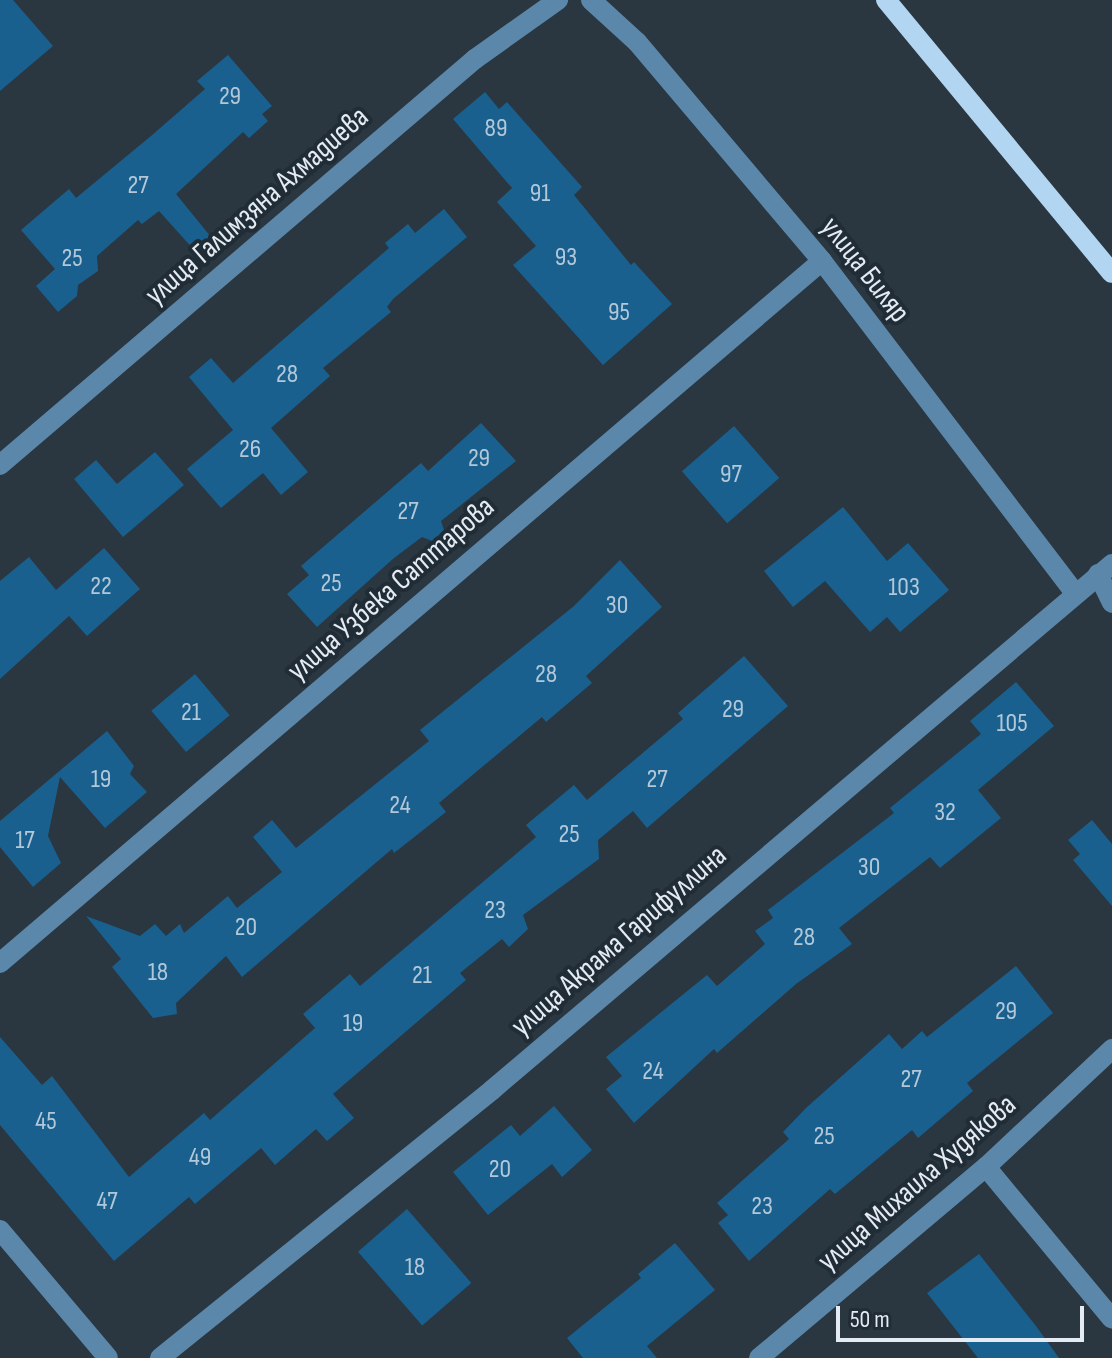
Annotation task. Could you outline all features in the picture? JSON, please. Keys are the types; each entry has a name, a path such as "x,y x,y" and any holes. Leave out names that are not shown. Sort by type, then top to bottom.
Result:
{"main road":[{"path":"886,0 1112,273"}],"street":[{"name":"улица Галимзяна Ахмадиева","path":"0,465 463,69 558,0"},
{"name":"улица Биляр","path":"591,0 637,42 822,261 1074,592"},
{"name":"улица Узбека Саттарова","path":"0,963 822,261"},
{"name":"улица Акрама Гарифуллина","path":"160,1358 492,1090 1074,592 1105,569"},
{"path":"1105,569 1112,603"},
{"name":"улица Михаила Худякова","path":"759,1358 986,1167 1112,1049"},
{"path":"986,1167 1112,1319"},
{"path":"0,1230 108,1358"}],"building":[{"path":"0,0 13,0 53,46 0,91"},
{"path":"228,55 272,106 262,114 268,121 249,138 243,132 176,194 211,237 195,251 159,211 142,224 138,220 97,256 98,271 78,285 77,296 58,312 36,286 55,269 21,230 69,189 76,198 151,136 205,89 197,81"},
{"path":"485,92 499,109 507,102 582,187 574,195 631,265 634,262 672,304 603,365 513,265 536,246 497,202 512,188 453,119"},
{"path":"444,209 467,237 393,299 387,307 391,312 323,368 330,376 271,428 308,472 281,495 263,473 221,508 187,469 233,430 189,377 211,358 233,383 389,248 385,243 408,224 415,233"},
{"path":"481,423 516,461 441,521 444,530 432,541 422,537 317,627 287,594 309,575 301,566 421,463 428,471"},
{"path":"734,426 779,478 727,523 682,471"},
{"path":"155,452 184,485 123,537 74,479 96,460 117,484"},
{"path":"843,507 887,561 908,543 949,590 900,632 887,617 870,632 825,581 793,607 764,571"},
{"path":"104,548 140,589 87,636 69,616 0,679 0,581 29,557 56,590"},
{"path":"620,560 662,607 586,676 592,683 546,722 542,717 439,803 446,812 394,853 392,849 242,977 226,956 176,1003 177,1014 153,1018 112,967 121,959 86,916 140,936 155,924 166,936 180,924 184,933 228,896 237,908 282,872 253,837 272,820 296,848 429,741 420,730 574,606"},
{"path":"744,656 788,706 647,828 633,811 598,840 599,859 523,915 528,929 509,947 502,939 460,973 466,980 333,1094 354,1118 327,1141 316,1129 275,1165 261,1148 195,1204 189,1197 114,1261 0,1125 0,1037 42,1085 52,1076 129,1177 204,1113 210,1120 315,1028 303,1014 350,974 360,986 536,837 526,825 574,785 587,800 683,719 678,713"},
{"path":"195,674 230,715 186,752 151,711"},
{"path":"1016,682 1054,726 978,790 1001,818 940,868 930,857 839,928 852,944 796,984 717,1053 714,1049 634,1123 606,1089 622,1076 606,1057 707,975 717,986 765,944 755,931 773,918 768,910 894,813 890,808 981,734 970,721"},
{"path":"107,731 134,766 130,774 147,792 105,828 60,777 48,836 61,863 33,887 0,847 0,821"},
{"path":"1092,820 1112,844 1112,906 1073,860 1080,854 1068,840"},
{"path":"1016,966 1053,1013 967,1083 973,1091 918,1138 912,1130 835,1194 830,1189 749,1261 718,1223 728,1215 717,1203 789,1139 783,1132 806,1108 889,1034 902,1049 922,1031 927,1037"},
{"path":"554,1106 592,1150 562,1177 552,1164 488,1215 453,1172 511,1125 520,1136"},
{"path":"407,1209 471,1283 422,1326 358,1252"},
{"path":"675,1243 715,1290 647,1346 657,1358 583,1358 567,1338 641,1278 638,1274"},
{"path":"979,1254 1059,1358 978,1358 927,1293"}]}
